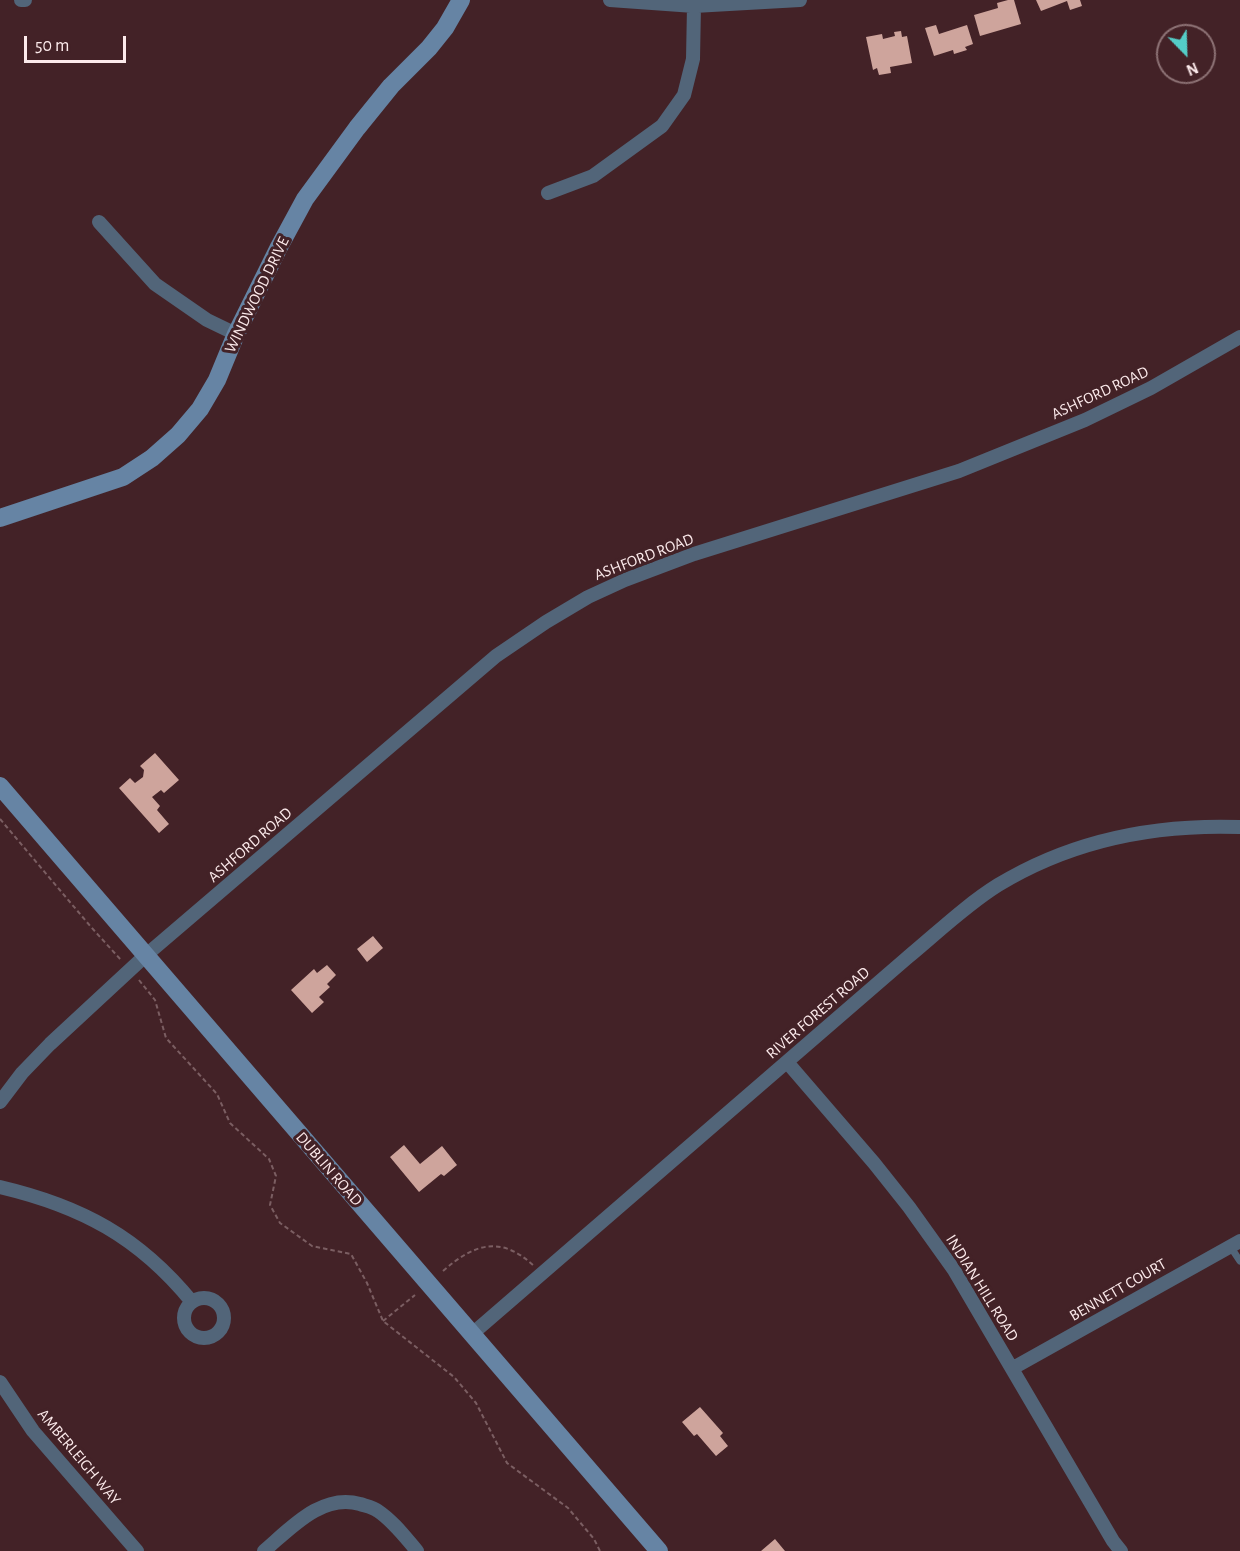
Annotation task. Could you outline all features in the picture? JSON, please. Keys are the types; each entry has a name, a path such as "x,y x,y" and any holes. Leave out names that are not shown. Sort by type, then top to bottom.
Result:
{"main road":[{"name":"WINDWOOD DRIVE","path":"0,518 123,477 152,458 178,435 200,409 217,380 236,334 305,200 357,128 445,28 461,0"},
{"name":"DUBLIN ROAD","path":"0,786 659,1551"}],"street":[{"path":"610,0 694,6 800,0"},
{"path":"549,193 593,176 662,126 684,95 693,59 694,6"},
{"path":"99,222 155,284 207,320 236,334"},
{"name":"ASHFORD ROAD","path":"145,956 496,656 539,626 588,597 625,580 694,554 959,471 1085,420 1151,388 1240,337"},
{"name":"RIVER FOREST ROAD","path":"472,1334 970,905 997,886 1027,869 1062,854 1123,835 1171,828 1240,827"},
{"path":"0,1102 22,1072 145,956"},
{"name":"INDIAN HILL ROAD","path":"787,1062 874,1163 909,1207 960,1279 1121,1551"},
{"path":"0,1188 56,1203 103,1224 138,1248 175,1282 192,1302"},
{"name":"BENNETT COURT","path":"1013,1368 1235,1244"},
{"name":"AMBERLEIGH WAY","path":"0,1382 33,1431 136,1551"},
{"path":"264,1551 305,1516 333,1502 350,1501 376,1509 392,1522 417,1551"}],"lane":[{"path":"1235,1244 1240,1261"}],"path":[{"path":"0,819 91,927 131,969 155,1000 166,1038 217,1094 230,1123 269,1159 276,1176 270,1205 280,1223 312,1246 351,1254 367,1283 383,1321 454,1377 476,1403 507,1463 568,1508 594,1539 600,1551"},
{"path":"443,1271 470,1251 496,1246 521,1254 542,1273"},
{"path":"383,1321 415,1295"}],"building":[{"path":"1014,0 1021,24 980,36 974,15 998,8 997,3"},
{"path":"1036,0 1080,0 1082,6 1070,10 1067,1 1041,11"},
{"path":"936,25 939,34 967,25 973,44 965,47 967,50 954,54 953,50 934,56 925,28"},
{"path":"901,31 902,37 907,36 912,63 890,67 891,73 879,75 877,68 873,70 866,37 882,34 883,39 895,36 894,32"},
{"path":"155,753 179,780 164,793 161,790 152,797 160,806 157,810 169,824 159,833 119,788 130,778 135,783 143,777 144,770 140,766"},
{"path":"373,936 383,948 367,962 357,949"},
{"path":"327,965 336,975 327,984 330,987 319,997 324,1002 312,1013 291,990 314,969 317,973"},
{"path":"404,1145 420,1164 442,1146 457,1165 444,1176 441,1174 419,1192 390,1157"},
{"path":"700,1407 723,1433 720,1436 728,1446 716,1456 697,1434 694,1436 682,1422"},
{"path":"775,1539 785,1551 761,1551"}]}
